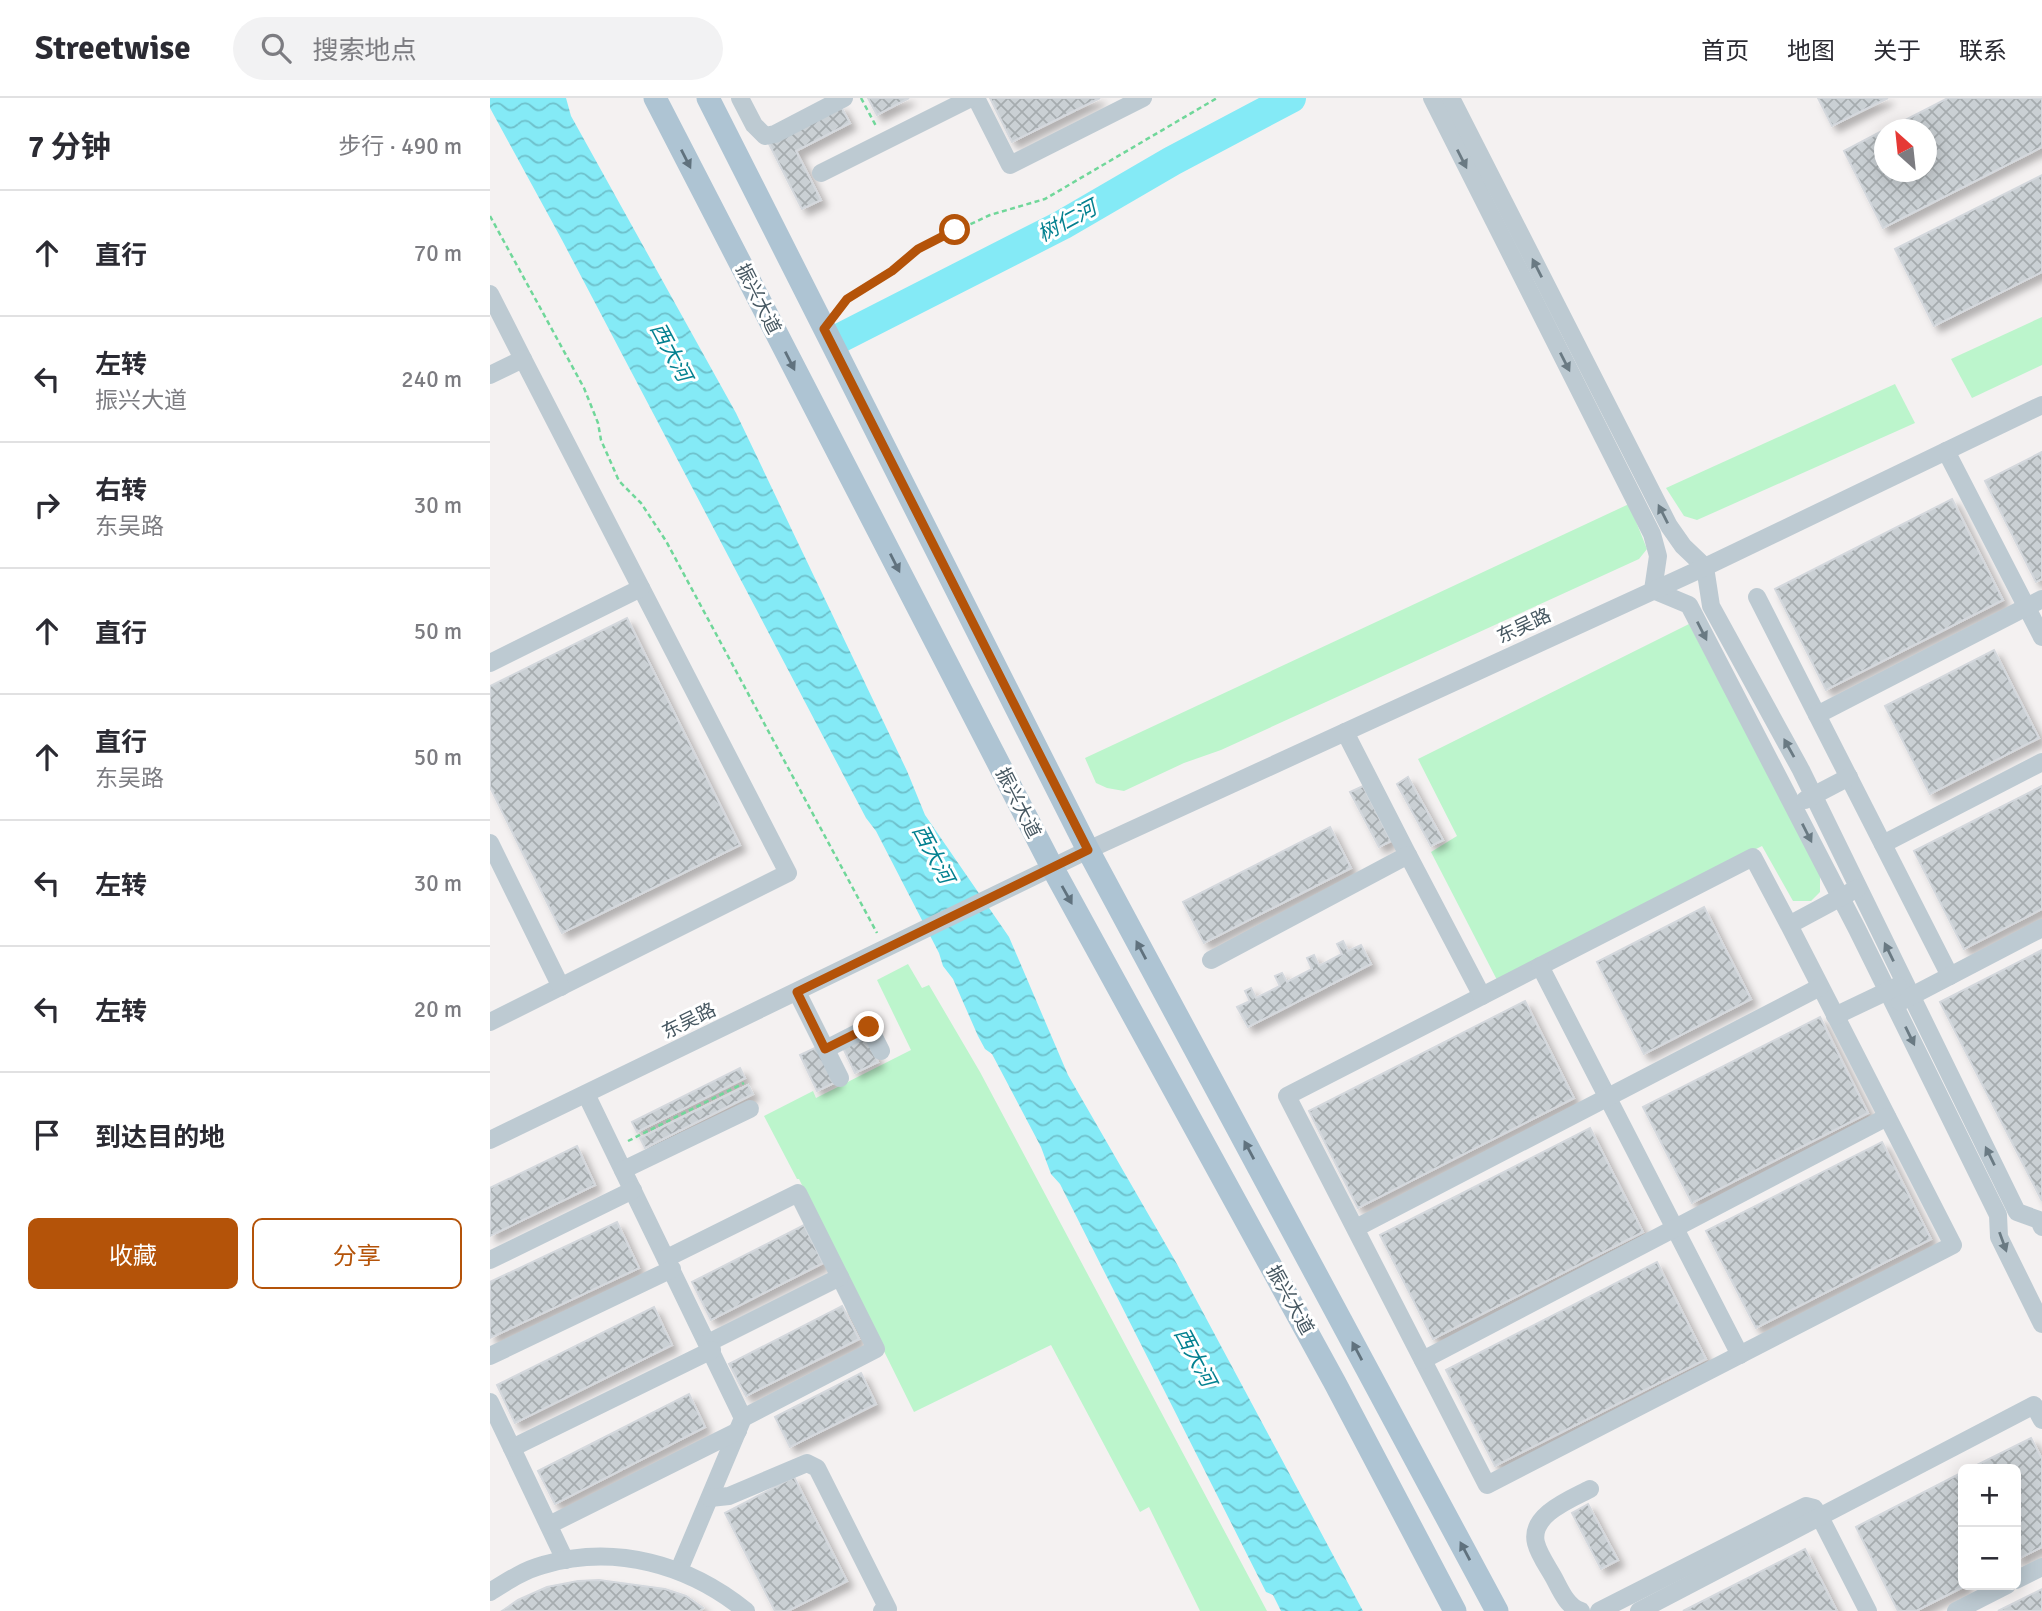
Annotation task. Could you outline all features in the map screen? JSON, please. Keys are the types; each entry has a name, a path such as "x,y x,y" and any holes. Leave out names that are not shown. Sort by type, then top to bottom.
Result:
{"main road":[{"name":"振兴大道","path":"654,98 1052,867 1335,1383 1455,1611"},
{"name":"振兴大道","path":"708,98 1088,850 1497,1611"}],"street":[{"path":"740,98 758,131 765,136 775,134 844,98"},
{"path":"821,173 974,98 1010,165 1143,98"},
{"path":"1432,98 1653,534 1658,556 1653,590 1689,605 1840,897 1998,1215 1999,1237 2042,1324"},
{"path":"1451,98 1669,526 1683,547 1705,567 1711,606 1814,795 2017,1212 2039,1220 2042,1227"},
{"path":"490,294 788,873 490,1022"},
{"path":"490,375 523,359"},
{"name":"东吴路","path":"490,1140 1022,881 1705,567 2042,405"},
{"path":"1946,451 2034,603 2042,637"},
{"path":"490,663 641,588"},
{"path":"1757,597 1950,976"},
{"path":"1817,715 2034,603"},
{"path":"1345,732 1482,996"},
{"path":"1883,844 2042,762"},
{"path":"1793,806 1849,777"},
{"path":"490,843 561,987"},
{"path":"1211,960 1408,855"},
{"path":"1753,857 1953,1245 1487,1485 1287,1096 1540,966 1753,857"},
{"path":"1789,925 1858,888"},
{"path":"1835,1016 1950,976 2042,928"},
{"path":"1540,966 1740,1355"},
{"path":"1356,1228 1820,987"},
{"path":"797,992 840,1079"},
{"path":"825,1049 869,1027 881,1051"},
{"path":"586,1094 710,1347 741,1424 679,1570"},
{"path":"623,1170 750,1110"},
{"path":"1423,1360 1887,1117"},
{"path":"490,1260 633,1190"},
{"path":"490,1356 669,1264 798,1193 876,1349 549,1525"},
{"path":"512,1448 840,1277"},
{"path":"490,1402 565,1560"},
{"path":"1639,1611 2034,1405 2042,1420"},
{"path":"710,1498 729,1496 807,1463 817,1468 888,1609 882,1611"},
{"path":"1581,1611 1576,1610 1563,1594 1536,1544 1535,1532 1555,1508 1590,1489"},
{"path":"1599,1611 1806,1506 1814,1508 1820,1517 1868,1611"},
{"path":"490,1592 541,1565 576,1557 622,1558 679,1570 705,1581 736,1608"},
{"path":"2021,1578 2042,1567"},
{"path":"1956,1611 1997,1590"}],"path":[{"path":"861,98 884,142"},
{"path":"824,329 847,299 892,271 918,249 990,215 1045,199 1217,98"},
{"path":"490,216 584,388 618,481 641,503 666,541 885,949"},
{"path":"613,1149 744,1083"}],"green space":[{"path":"2042,317 2042,365 1972,398 1951,359"},
{"path":"1895,384 1915,423 1697,520 1684,516 1666,488"},
{"path":"1629,504 1647,549 1639,559 1221,750 1184,763 1124,791 1096,783 1085,758"},
{"path":"1689,624 1820,873 1820,892 1811,901 1793,901 1762,846 1497,980 1431,852 1457,836 1418,759"},
{"path":"908,964 922,988 929,985 980,1072 1267,1611 1200,1611 1149,1507 1140,1512 1051,1345 914,1412 799,1179 764,1116 813,1091 816,1098 911,1050 877,980"}],"water":[{"name":"西大河","path":"490,98 566,98 571,116 736,413 907,771 925,815 1009,937 1068,1075 1177,1264 1363,1611 1281,1611 1273,1595 1266,1592 1060,1184 1051,1174 1041,1147 992,1054 985,1049 978,1036 953,979 943,966 939,953 876,831 866,818 490,108"}],"building":[{"path":"868,98 909,98 877,115"},
{"path":"990,98 1100,98 1012,142"},
{"path":"1818,98 1888,98 1832,126"},
{"path":"1948,98 2042,98 2042,147 1883,228 1844,151 1874,135 1874,182 1937,182 1937,119 1907,119"},
{"path":"840,105 850,123 796,151 821,200 802,209 768,142"},
{"path":"2042,175 2042,272 1934,326 1895,249"},
{"path":"2042,452 2042,579 2036,582 1985,481"},
{"path":"1952,499 2003,600 1826,690 1775,589"},
{"path":"627,618 740,845 562,933 490,787 490,686"},
{"path":"1994,650 2039,738 1930,794 1885,706"},
{"path":"1408,777 1443,840 1431,846 1397,784"},
{"path":"1363,786 1391,841 1379,847 1350,792"},
{"path":"2042,786 2042,909 1964,949 1914,851"},
{"path":"1330,827 1351,868 1204,943 1183,902"},
{"path":"1704,907 1751,999 1644,1054 1597,962"},
{"path":"1343,941 1348,951 1361,945 1371,964 1248,1027 1237,1007 1250,1001 1245,991 1251,988 1256,998 1280,986 1275,976 1282,973 1287,982 1312,969 1307,958 1314,955 1319,966 1342,954 1337,944"},
{"path":"2042,950 2042,1201 1940,1002"},
{"path":"1525,1001 1574,1098 1358,1208 1309,1111"},
{"path":"1820,1017 1868,1113 1692,1203 1643,1107"},
{"path":"865,1036 878,1062 855,1073 843,1048"},
{"path":"819,1046 836,1082 817,1091 800,1055"},
{"path":"740,1068 745,1078 637,1132 632,1122"},
{"path":"748,1085 753,1094 645,1148 640,1138"},
{"path":"1590,1128 1643,1232 1433,1339 1380,1235"},
{"path":"1882,1142 1931,1239 1756,1328 1706,1231"},
{"path":"577,1146 595,1185 490,1236 490,1188"},
{"path":"617,1222 639,1268 490,1338 490,1282"},
{"path":"804,1225 823,1263 711,1320 692,1282"},
{"path":"1657,1262 1706,1359 1495,1466 1446,1370"},
{"path":"842,1306 859,1339 746,1396 729,1364"},
{"path":"654,1307 672,1345 515,1423 497,1385"},
{"path":"861,1373 876,1404 790,1447 775,1417"},
{"path":"689,1394 705,1427 555,1504 538,1471"},
{"path":"2031,1438 2042,1459 2042,1547 2021,1558 2021,1464 1979,1464"},
{"path":"1958,1475 1958,1590 1916,1611 1898,1611 1856,1527"},
{"path":"794,1477 847,1581 788,1611 775,1611 725,1513"},
{"path":"1588,1504 1618,1560 1601,1569 1572,1513"},
{"path":"1805,1549 1837,1611 1683,1611"},
{"path":"599,1580 665,1589 686,1596 703,1608 700,1611 502,1611 518,1600 547,1587"},
{"path":"2042,1589 2042,1611 1998,1611"}],"waterway":[{"name":"树仁河","path":"840,338 1062,225 1172,161 1291,98"}],"route":[{"path":"869,1027 825,1049 797,992 1088,850 824,329 847,299 892,271 918,249 955,230"}]}
